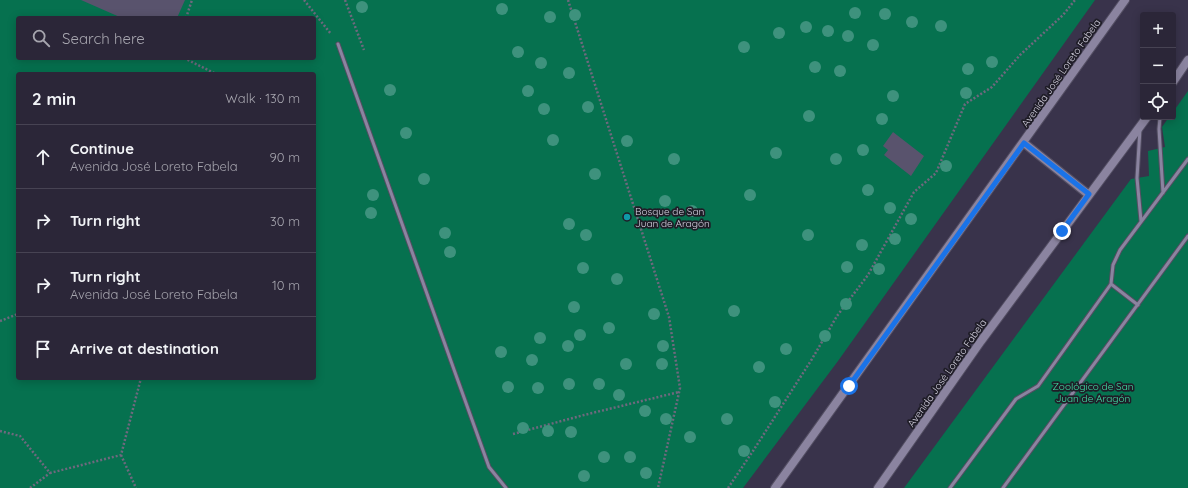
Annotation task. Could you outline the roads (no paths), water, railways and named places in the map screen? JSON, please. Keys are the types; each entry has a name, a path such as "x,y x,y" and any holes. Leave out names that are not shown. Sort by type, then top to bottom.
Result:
{"main road":[{"name":"Avenida José Loreto Fabela","path":"775,488 1024,143 1125,0"},
{"path":"1176,78 1188,60"},
{"name":"Avenida José Loreto Fabela","path":"878,488 981,341 1145,120"},
{"path":"1024,143 1089,194"}],"lane":[{"path":"338,44 489,467 506,488"},
{"path":"1160,120 1163,193"},
{"path":"1140,126 1137,178 1141,221"},
{"path":"950,488 1016,399 1038,386 1111,284 1113,265 1120,250 1188,159"},
{"path":"1003,488 1188,236"},
{"path":"1111,284 1138,305"}],"place":[{"name":"Bosque de San Juan de Aragón","path":"627,217"}],"park label":[{"name":"Zoológico de San Juan de Aragón","path":"1093,392"}]}
